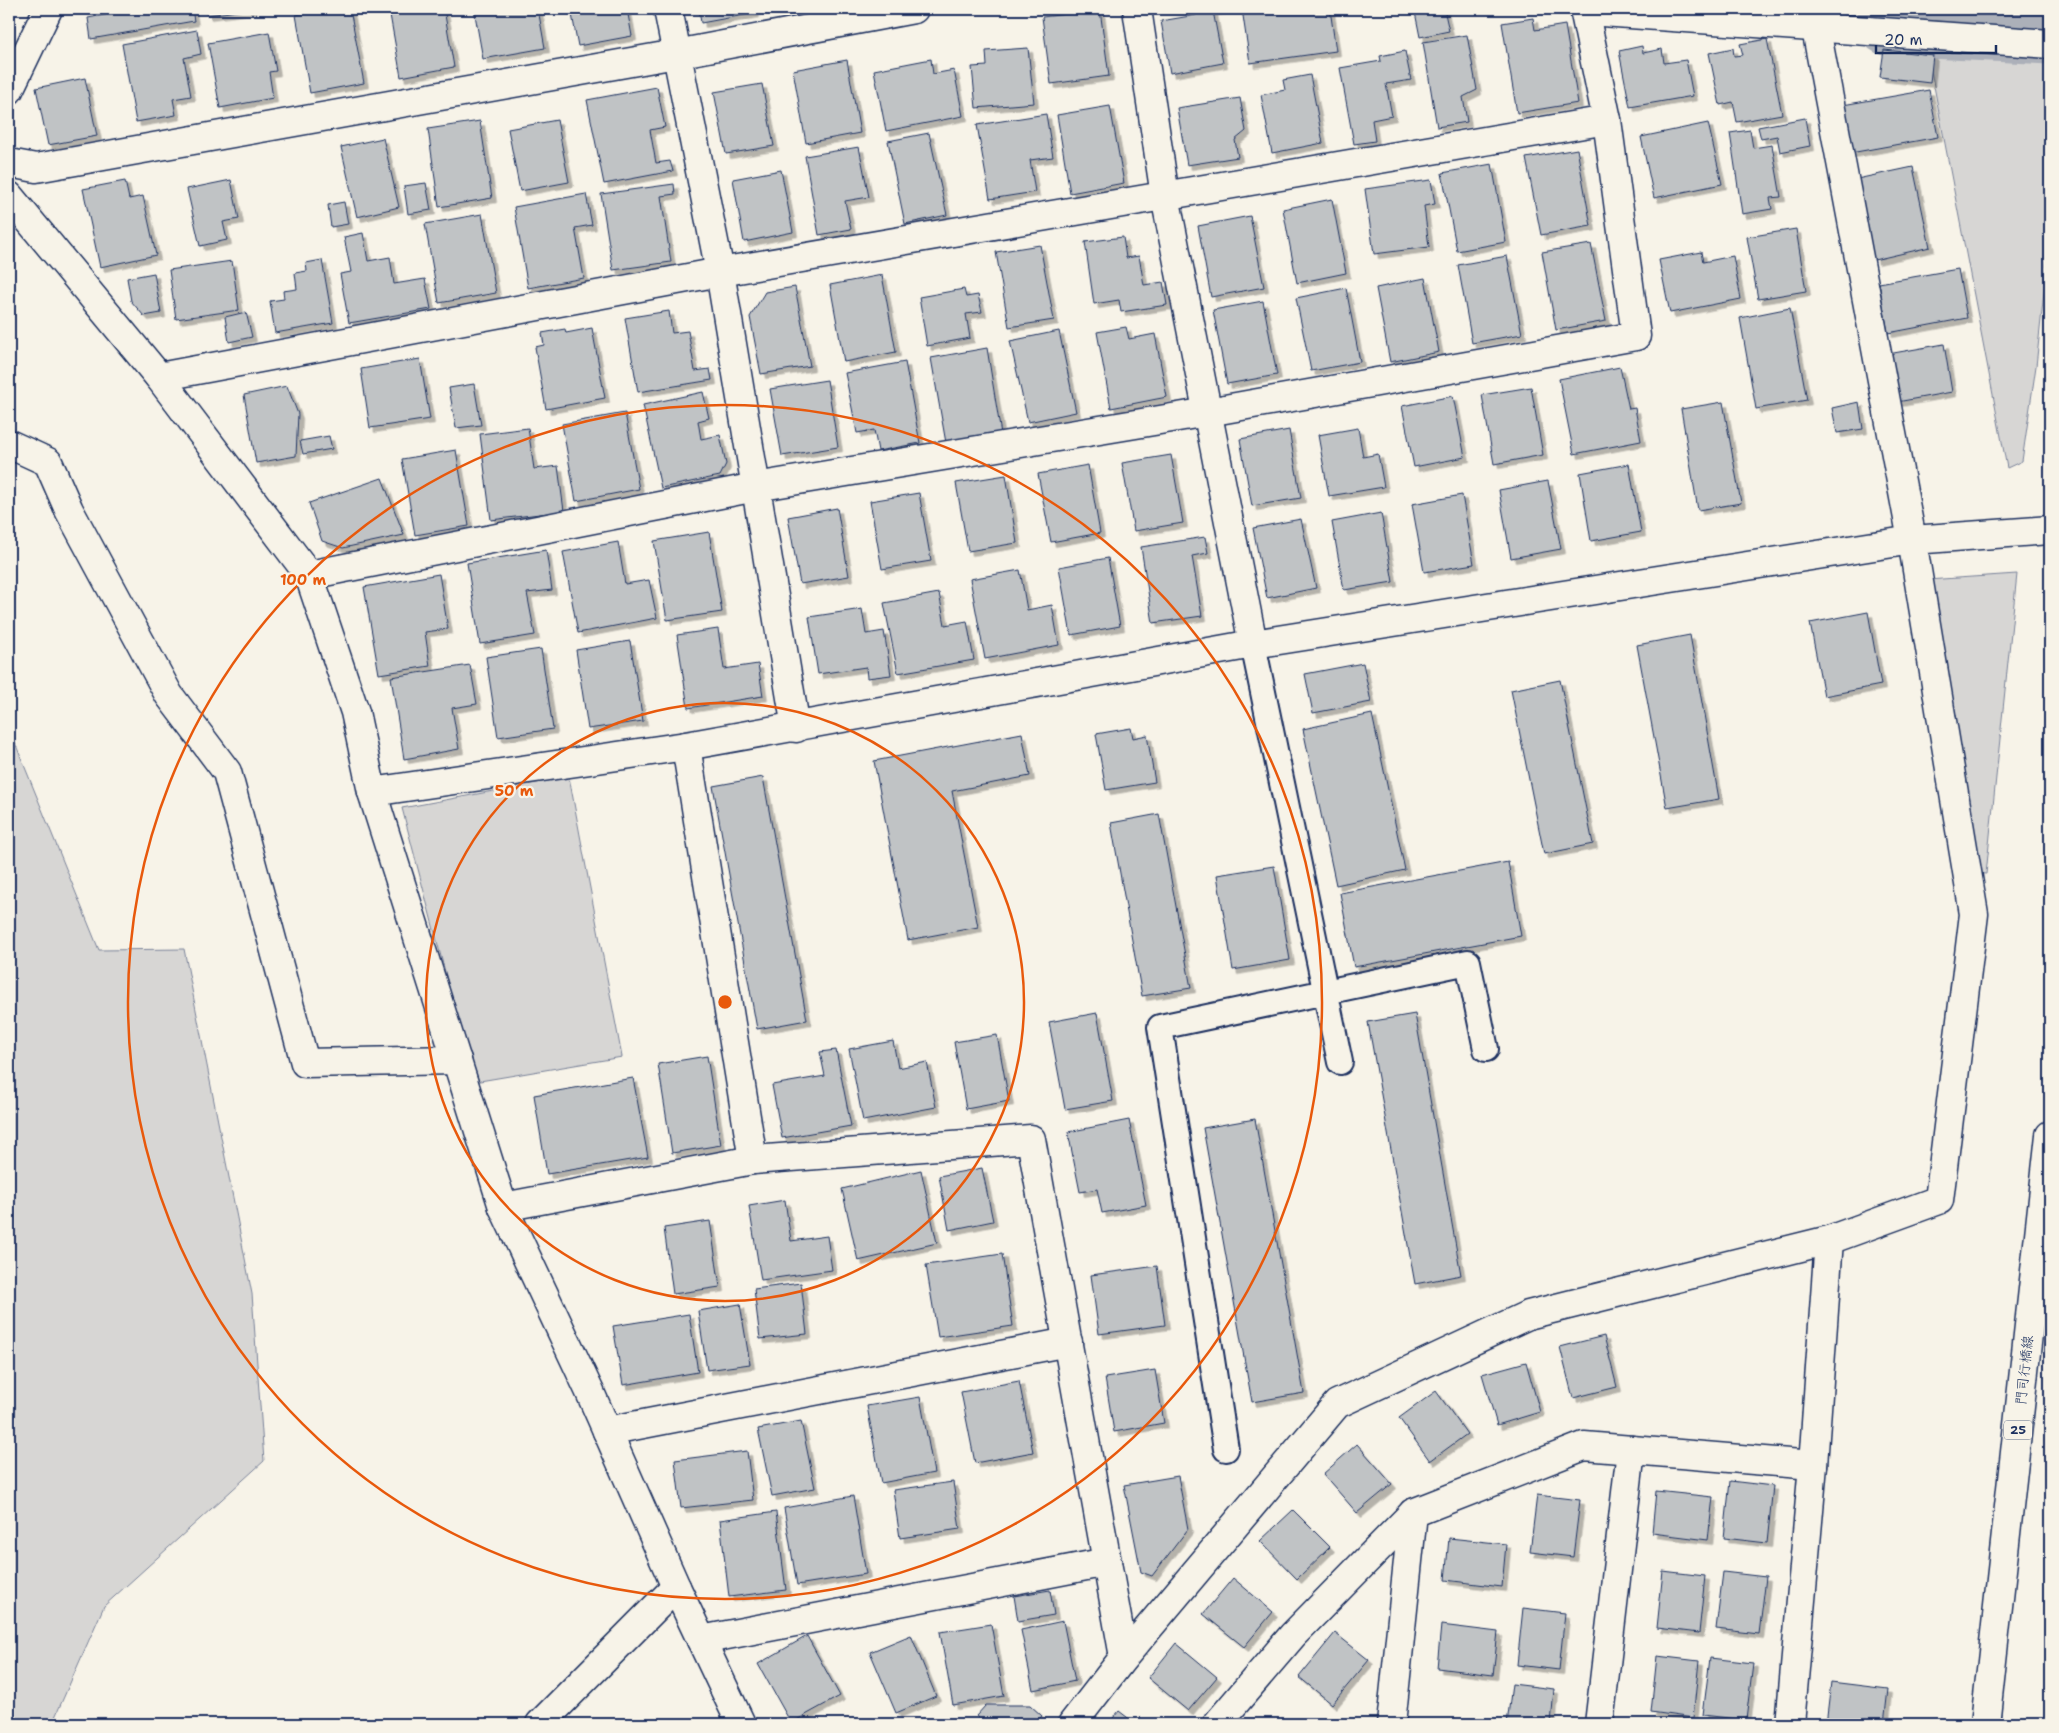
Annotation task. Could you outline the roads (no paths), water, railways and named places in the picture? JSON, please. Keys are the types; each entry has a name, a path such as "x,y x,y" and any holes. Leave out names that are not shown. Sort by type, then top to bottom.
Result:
{"street":[{"path":"9,90 48,9"},
{"path":"668,9 720,272 796,728"},
{"path":"9,163 36,168 676,54 914,9"},
{"path":"1137,9 1164,196 1253,644"},
{"path":"310,575 756,487 1208,412 1636,336 1592,10 2050,44"},
{"path":"1072,1724 1124,1657 1337,1404 1528,1315 1829,1240 1939,1200 1974,914 1912,540 1816,28"},
{"path":"159,377 720,272 1607,120"},
{"path":"9,196 159,377 310,575 356,712 372,792 503,1207 607,1431 676,1587 741,1724"},
{"path":"9,444 48,462 69,510 168,695 227,772 305,1063 456,1060"},
{"path":"372,792 796,728 1253,644 1912,540 2050,530"},
{"path":"686,746 753,1160"},
{"name":"門司行橋線","path":"1985,1724 2050,1135"},
{"path":"503,1207 753,1160 1031,1139 1124,1657"},
{"path":"1790,1724 1813,1465 1829,1240"},
{"path":"607,1431 1068,1342"},
{"path":"1217,1724 1293,1634 1413,1513 1584,1446 1813,1465"},
{"path":"1599,1724 1631,1450"},
{"path":"1391,1724 1413,1513"},
{"path":"701,1640 1107,1562"},
{"path":"540,1724 676,1587"}],"lane":[{"path":"1253,644 1340,1062"},
{"path":"1226,1449 1160,1026 1468,962 1486,1048"}],"waterway":[{"path":"1891,21 2050,29"}]}
